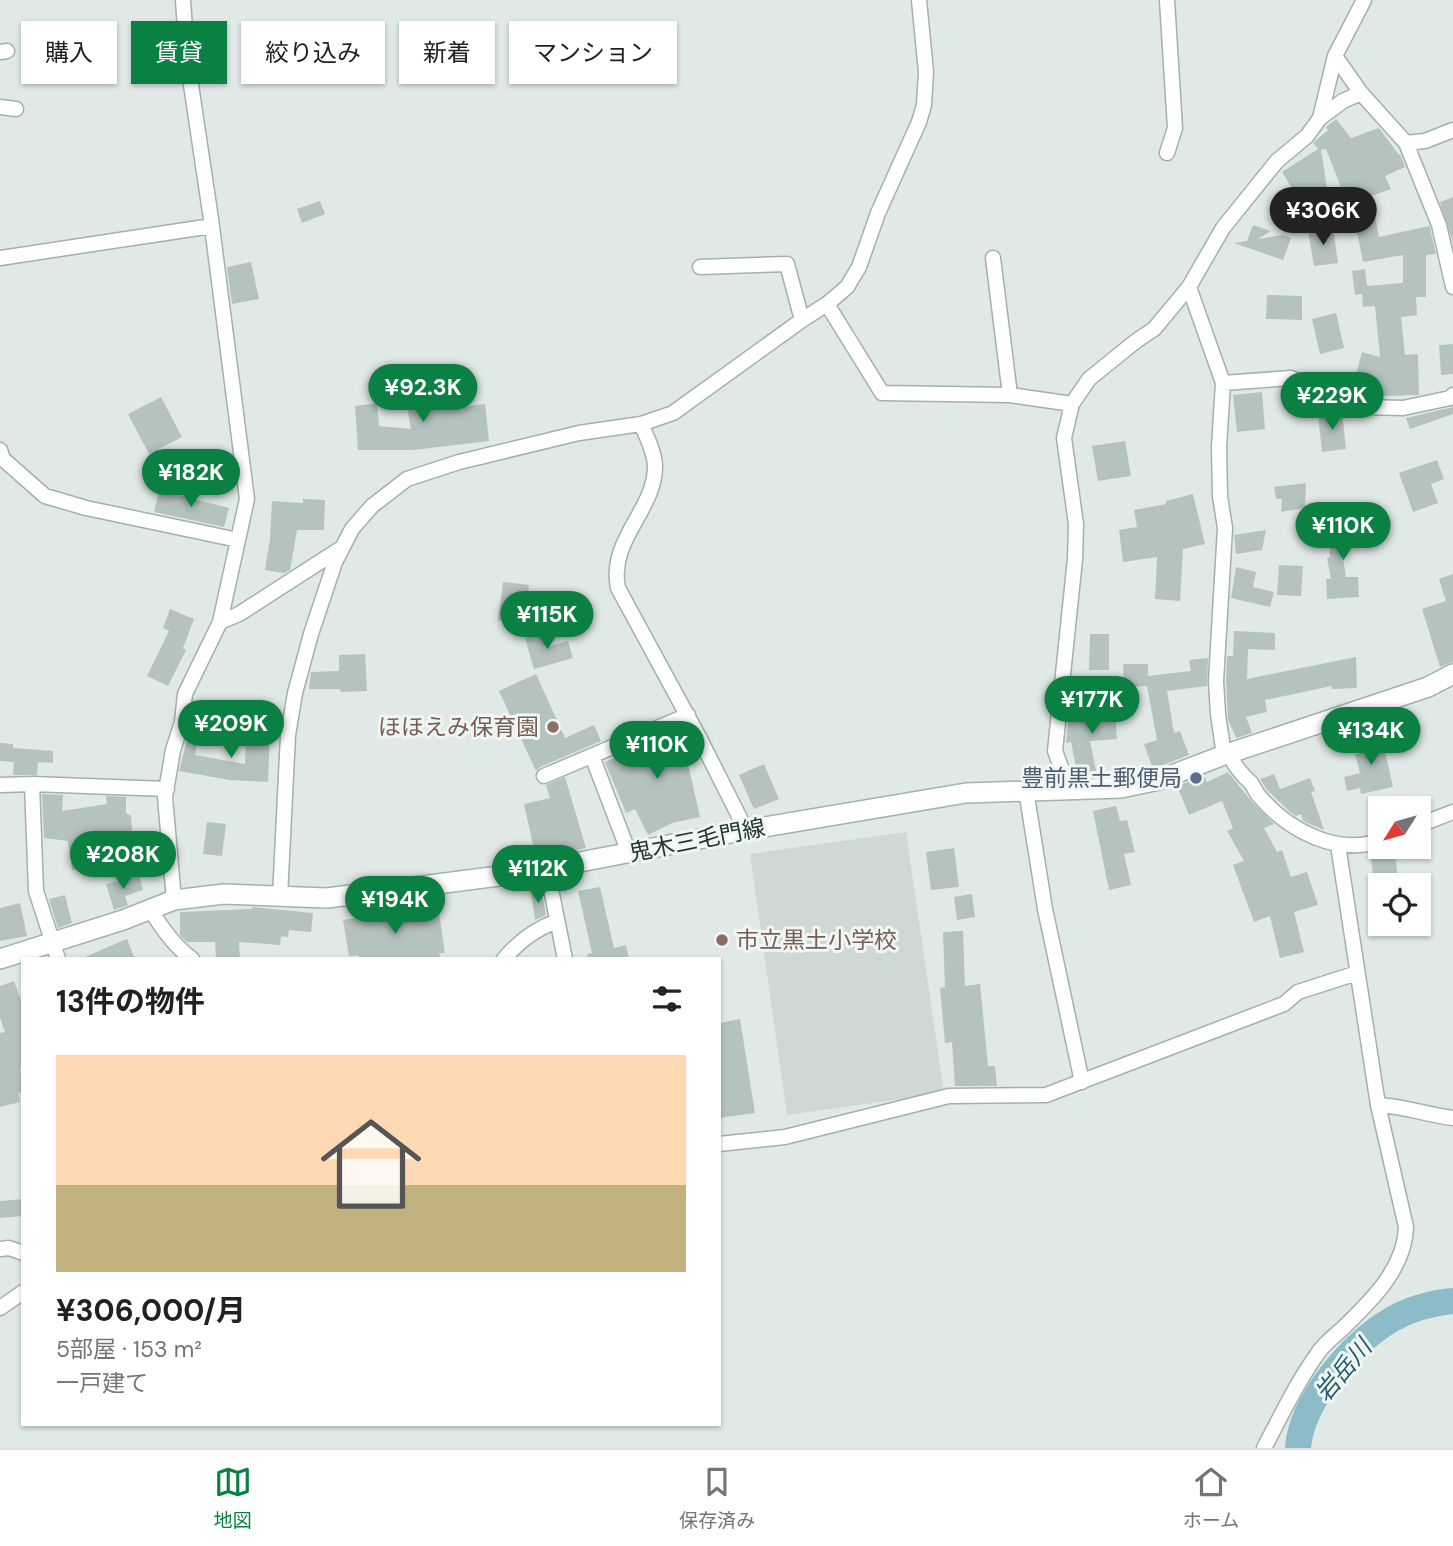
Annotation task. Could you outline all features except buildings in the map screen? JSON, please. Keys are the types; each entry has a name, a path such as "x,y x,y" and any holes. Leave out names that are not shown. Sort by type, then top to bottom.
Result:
{"main road":[{"path":"1226,754 1429,687 1453,674"},
{"name":"鬼木三毛門線","path":"0,959 54,951 174,900 224,894 327,898 547,869 746,830 966,793 1121,788 1158,780 1226,754"}],"street":[{"path":"174,900 169,860 167,789 173,750 182,722 185,694 220,622 247,499 212,226 187,58 183,0"},
{"path":"280,897 288,735 295,693 311,634 340,548 352,529 372,506 407,479 459,462 553,440 642,424 673,414 847,287 859,267 878,213 922,114 926,72 919,0"},
{"path":"1167,0 1175,128 1167,153"},
{"path":"1320,118 1335,56 1364,0"},
{"path":"1335,56 1361,93 1406,143 1439,225 1453,287"},
{"path":"1069,789 1055,751 1075,559 1076,524 1065,438 1072,404 1089,379 1154,329 1189,287 1223,228 1277,161 1307,136 1320,118 1343,101 1361,93"},
{"path":"0,107 16,109"},
{"path":"1406,143 1425,141 1453,130"},
{"path":"0,258 212,226"},
{"path":"993,258 1010,395"},
{"path":"700,267 787,264 802,320"},
{"path":"1189,287 1223,383 1219,447 1220,496 1225,528 1216,681 1217,714 1226,754 1244,780 1251,783 1259,797 1308,834 1338,845 1368,843"},
{"path":"827,304 882,393 1010,395 1072,404"},
{"path":"1223,383 1291,378 1365,407 1403,408 1450,398 1453,395"},
{"path":"642,424 653,452 654,475 646,503 624,538 616,578 621,595 688,716 746,830"},
{"path":"0,450 3,459 45,496 86,508 238,540"},
{"path":"220,622 239,614 340,548"},
{"path":"544,776 688,716"},
{"path":"592,756 629,853"},
{"path":"32,784 36,891 54,951"},
{"path":"0,785 167,789"},
{"path":"1026,790 1045,909 1082,1082"},
{"path":"1432,820 1453,812"},
{"path":"1264,1448 1319,1350 1367,1304 1395,1268 1406,1246 1406,1227 1378,1105 1338,845"},
{"path":"547,869 565,957"},
{"path":"150,909 167,934 189,957"},
{"path":"506,957 519,942 545,925 557,921"},
{"path":"721,1144 785,1138 949,1096 1046,1095 1284,1004 1298,992 1357,973"},
{"path":"1378,1105 1398,1106 1453,1118"},
{"path":"0,1249 9,1248 21,1252"},
{"path":"0,1308 21,1293"}],"shaded area":[{"path":"906,832 944,1093 787,1115 750,854"}],"waterway":[{"name":"岩岳川","path":"1298,1448 1301,1430 1318,1393 1360,1343 1391,1320 1406,1313 1453,1301"}],"place":[{"name":"ほほえみ保育園","path":"553,727"},
{"name":"豊前黒土郵便局","path":"1196,778"},
{"name":"市立黒土小学校","path":"722,940"}]}
